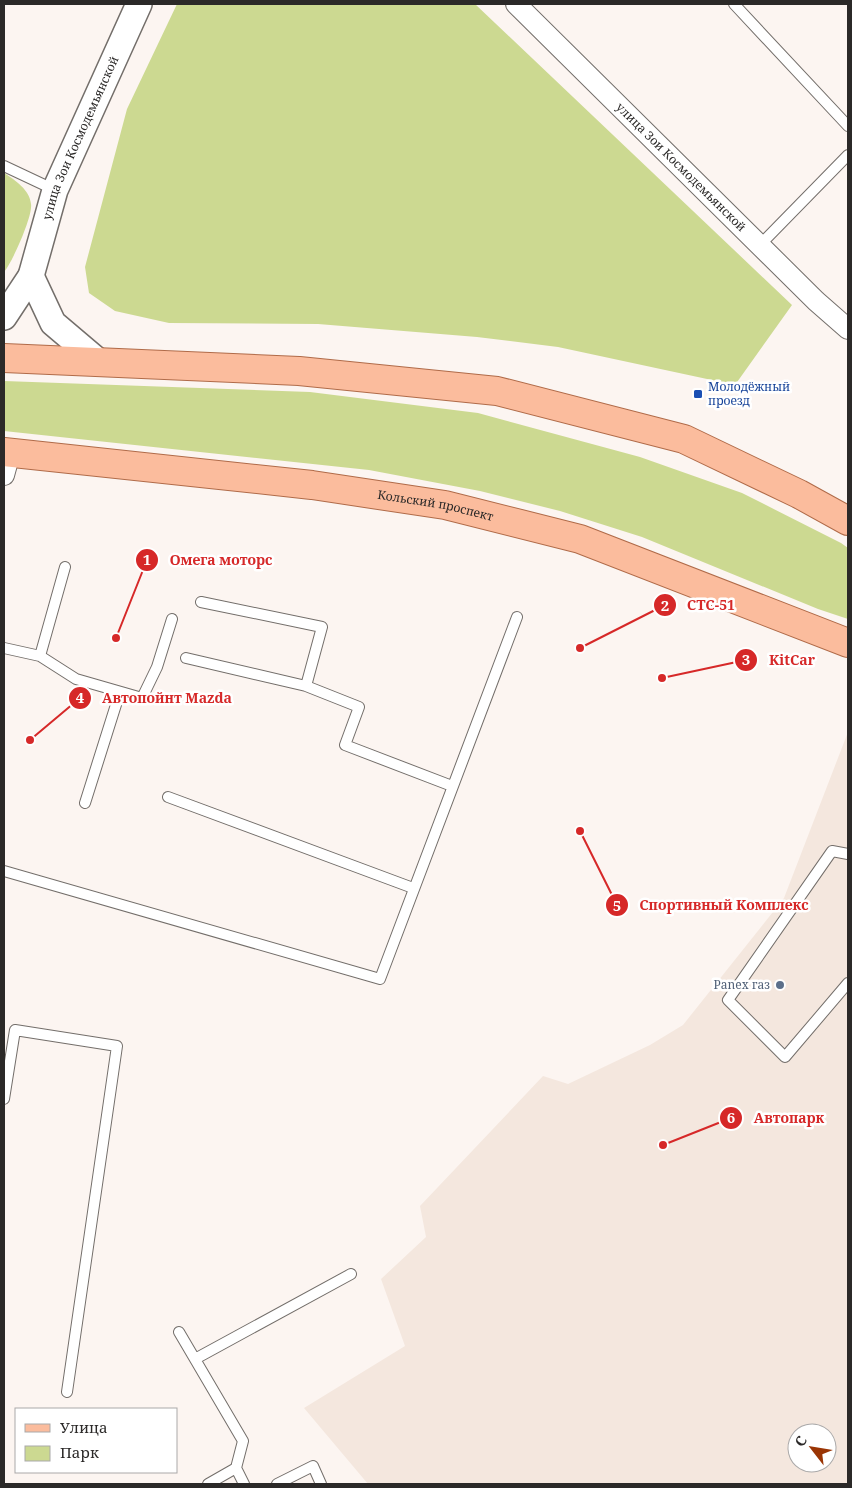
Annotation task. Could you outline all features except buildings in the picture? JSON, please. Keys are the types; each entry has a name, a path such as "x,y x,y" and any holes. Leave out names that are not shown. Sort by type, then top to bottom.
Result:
{"main road":[{"path":"4,358 298,371 497,391 684,439 798,494 848,521"},
{"name":"Кольский проспект","path":"6,460 312,485 445,505 580,539 842,638"}],"street":[{"name":"улица Зои Космодемьянской","path":"4,316 30,276 55,190 138,4"},
{"name":"улица Зои Космодемьянской","path":"516,4 760,245 848,329"},
{"path":"30,276 53,323 99,362"}],"lane":[{"path":"734,4 848,126"},
{"path":"760,245 848,155"},
{"path":"4,166 55,190"},
{"path":"40,656 65,568"},
{"path":"201,602 322,627 306,686"},
{"path":"4,872 380,979 517,617"},
{"path":"4,648 40,656 76,678 142,698 157,667 172,619"},
{"path":"186,658 306,686 359,708 346,746 452,786"},
{"path":"85,804 120,692"},
{"path":"168,797 413,888"},
{"path":"848,854 832,851 728,1000 785,1057 848,983"},
{"path":"4,1099 15,1030 117,1046 67,1392"},
{"path":"195,1359 352,1274"},
{"path":"179,1332 243,1441 236,1468 244,1484"},
{"path":"277,1484 313,1466 321,1484"},
{"path":"208,1484 236,1468"}],"shaded area":[{"path":"848,732 848,1484 368,1484 304,1408 405,1346 381,1279 426,1237 420,1206 543,1076 568,1084 650,1045 683,1025 784,898"}],"green space":[{"path":"177,4 475,4 792,305 735,385 558,347 477,337 318,324 169,323 115,311 89,293 85,267 127,109"},
{"path":"4,173 17,182 28,194 31,210 21,239 4,272"},
{"path":"4,381 310,392 478,413 640,457 742,493 848,548 848,619 818,609 642,537 560,511 480,491 369,470 4,431"}],"place":[{"name":"Молодёжный проезд","path":"698,394"},
{"name":"Омега моторс","path":"116,638"},
{"name":"СТС-51","path":"580,648"},
{"name":"KitCar","path":"662,678"},
{"name":"Автопойнт Mazda","path":"30,740"},
{"name":"Спортивный Комплекс","path":"580,831"},
{"name":"Panex газ","path":"780,985"},
{"name":"Автопарк","path":"663,1145"}]}
